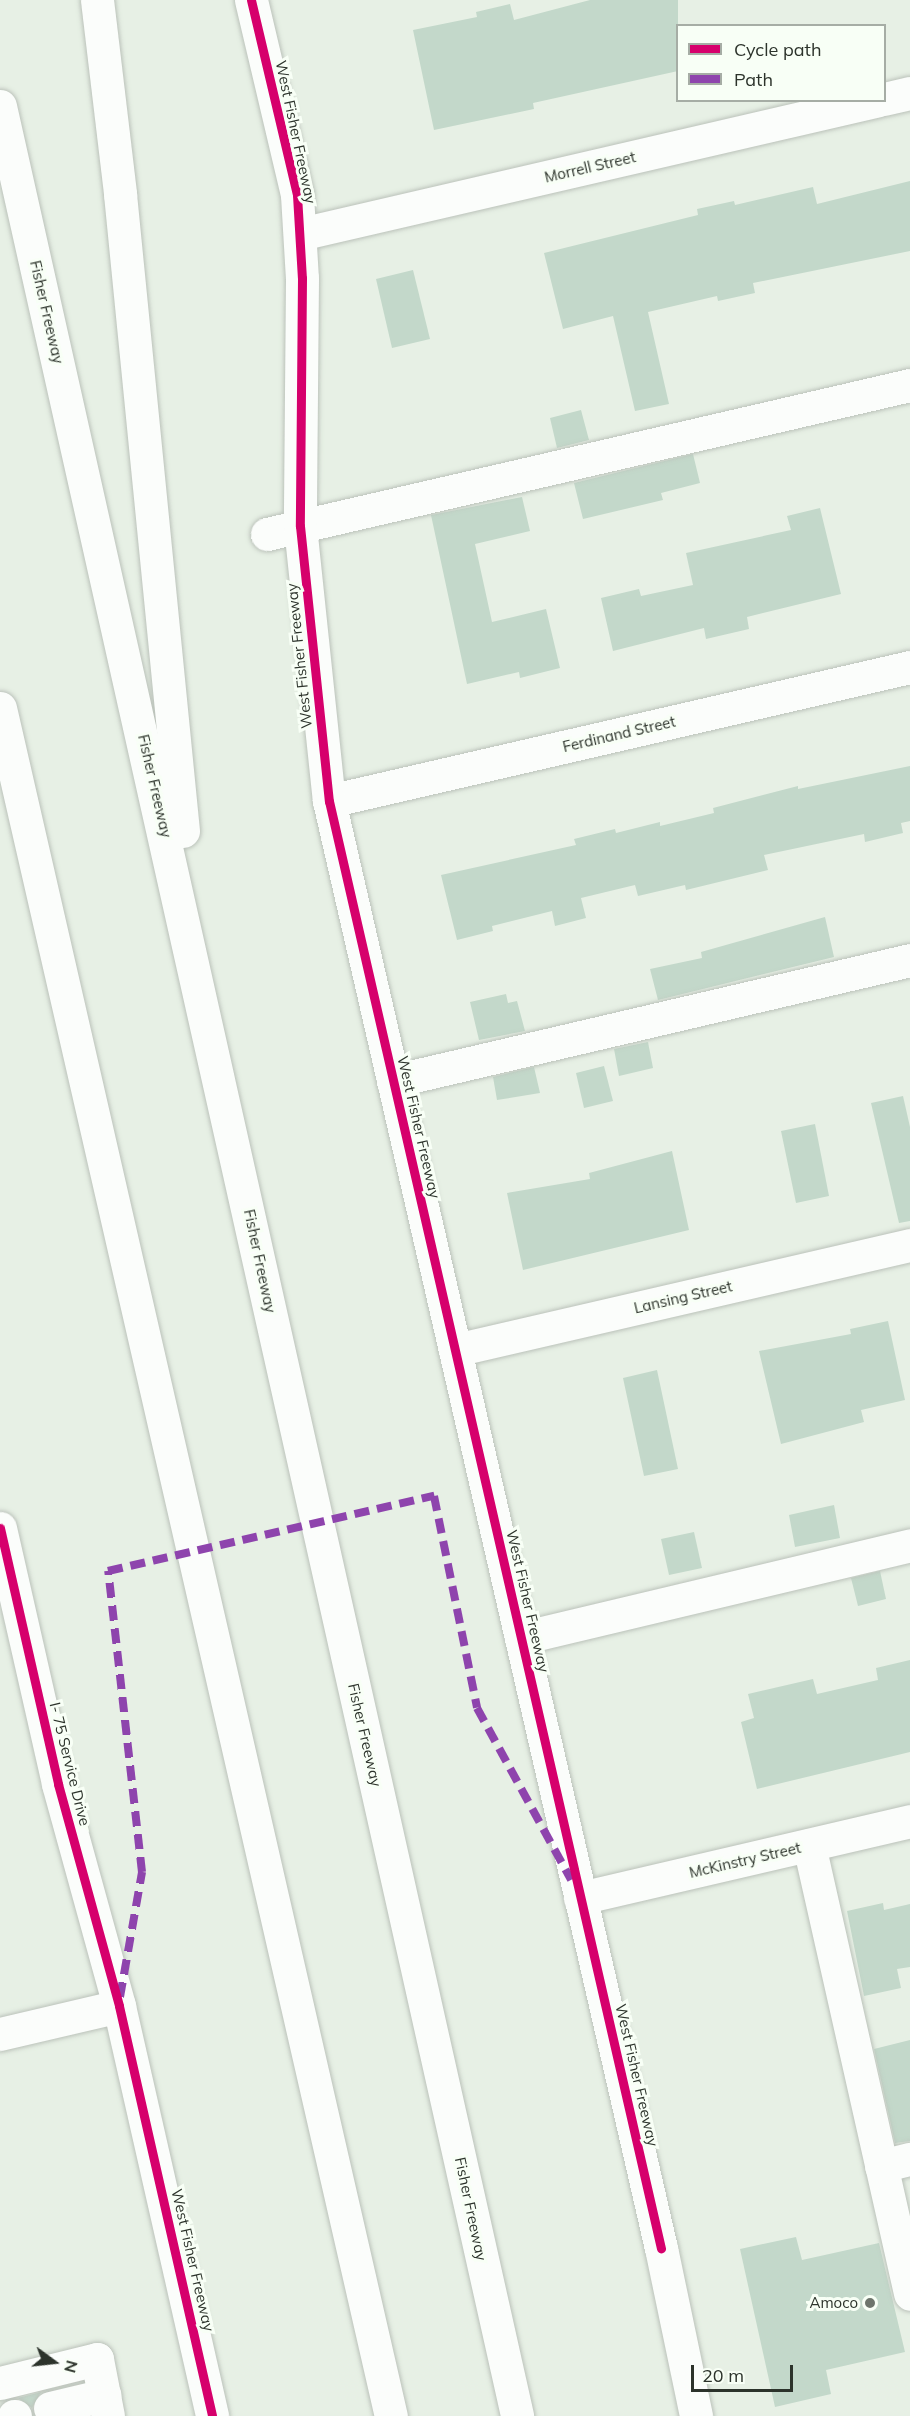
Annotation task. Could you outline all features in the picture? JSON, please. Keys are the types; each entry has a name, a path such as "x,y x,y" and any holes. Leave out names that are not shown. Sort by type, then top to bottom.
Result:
{"main road":[{"path":"97,0 120,194 196,970"},
{"name":"West Fisher Freeway","path":"252,0 297,195 300,234 300,526 329,801 696,2416"},
{"path":"886,99 910,93"},
{"name":"Morrell Street","path":"300,234 870,102"},
{"name":"Fisher Freeway","path":"0,106 196,970 517,2416"},
{"path":"267,534 910,385"},
{"name":"Ferdinand Street","path":"329,801 910,667"},
{"path":"0,708 391,2416"},
{"path":"393,1081 910,960"},
{"name":"Lansing Street","path":"455,1350 910,1245"},
{"name":"I- 75 Service Drive","path":"0,1528 58,1784 119,2006"},
{"path":"521,1638 910,1545"},
{"name":"McKinstry Street","path":"580,1898 910,1821"},
{"path":"809,1845 896,2162 910,2294"},
{"path":"0,2034 119,2006"},
{"name":"West Fisher Freeway","path":"119,2006 212,2416"},
{"path":"0,2383 97,2359 106,2405 50,2408"}],"building":[{"path":"590,0 678,0 676,71 533,103 534,109 434,130 413,30 477,17 476,12 510,4 514,20"},
{"path":"910,181 910,251 753,283 755,293 718,301 717,296 648,312 669,404 635,411 613,316 563,329 544,253 698,215 697,209 734,201 735,205 813,187 817,204"},
{"path":"413,270 430,339 392,348 376,279"},
{"path":"581,410 589,440 557,448 550,418"},
{"path":"693,454 700,483 661,493 663,500 583,519 574,483"},
{"path":"522,497 530,531 475,544 492,622 546,609 560,668 520,678 519,672 467,684 431,515"},
{"path":"820,508 841,594 747,617 749,629 706,639 704,628 613,651 601,598 639,589 641,596 693,585 686,553 791,530 787,516"},
{"path":"910,766 910,821 901,823 903,833 865,842 864,834 764,855 768,870 686,890 685,885 638,896 635,885 581,898 586,918 555,926 552,911 492,926 493,931 457,940 441,875 576,845 574,839 615,829 616,833 660,822 660,826 714,813 713,808 798,786 798,789"},
{"path":"825,917 834,957 658,1000 650,969 702,958 701,952"},
{"path":"506,994 508,1003 517,1001 525,1031 479,1040 470,1002"},
{"path":"648,1042 653,1068 619,1076 614,1049"},
{"path":"604,1066 613,1101 584,1108 576,1073"},
{"path":"534,1067 540,1093 497,1100 493,1077"},
{"path":"903,1096 910,1127 910,1221 899,1223 871,1103"},
{"path":"815,1124 829,1196 796,1203 781,1131"},
{"path":"672,1151 689,1230 523,1270 507,1193 590,1179 589,1173"},
{"path":"888,1321 905,1400 861,1410 864,1422 781,1444 759,1351 851,1334 850,1329"},
{"path":"657,1370 678,1469 644,1476 623,1378"},
{"path":"834,1505 840,1538 795,1547 789,1515"},
{"path":"694,1532 702,1568 669,1575 661,1539"},
{"path":"880,1571 886,1599 858,1606 851,1578"},
{"path":"910,1660 910,1752 757,1789 741,1722 754,1718 748,1694 813,1679 817,1694 878,1680 876,1668"},
{"path":"883,1903 884,1910 910,1904 910,1967 897,1969 901,1988 864,1996 847,1911"},
{"path":"910,2040 910,2141 895,2143 874,2049"},
{"path":"796,2237 802,2260 879,2243 905,2352 826,2370 831,2394 775,2407 740,2249"},
{"path":"41,2392 32,2408 18,2398"}],"marked path":[{"path":"120,1997 142,1872 108,1571 434,1496 477,1708 571,1880"}],"cycle path":[{"path":"251,0 297,195 302,278 300,526 329,801 661,2248"},
{"path":"0,1528 58,1784 119,2006 212,2416"}],"place":[{"name":"Amoco","path":"870,2303"}]}
